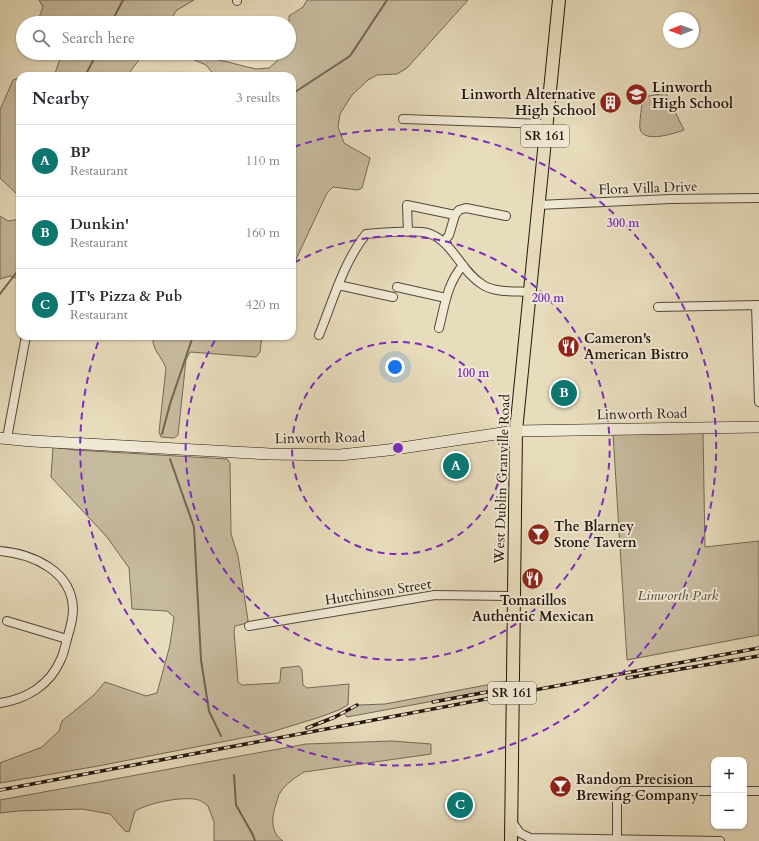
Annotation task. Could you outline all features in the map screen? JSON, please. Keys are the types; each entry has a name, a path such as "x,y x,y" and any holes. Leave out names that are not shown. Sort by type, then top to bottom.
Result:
{"main road":[{"name":"West Dublin Granville Road","path":"510,841 516,431 558,0"},
{"name":"Linworth Road","path":"3,438 32,441 270,454 340,455 516,431 759,427"}],"street":[{"path":"403,119 546,124"},
{"name":"Flora Villa Drive","path":"538,205 670,199 759,198"},
{"path":"408,232 407,205 454,215"},
{"path":"444,242 449,235 454,215 459,210 466,208 506,216"},
{"path":"319,335 338,285 360,242 366,234 408,232 427,233 444,242 463,266 484,285 497,290 529,292"},
{"path":"439,328 452,280 463,266"},
{"path":"338,285 393,298"},
{"path":"397,288 446,298"},
{"path":"658,307 758,305 759,402"},
{"path":"3,438 25,340"},
{"path":"0,551 17,554 44,563 56,572 64,581 69,590 73,609 73,619 61,659 53,675 41,687 29,695 10,702 0,703"},
{"name":"Hutchinson Street","path":"248,626 435,595 514,596"},
{"path":"7,622 67,639"},
{"path":"617,840 617,796 622,791 711,791"},
{"path":"747,791 759,791"},
{"path":"510,820 527,840 720,841"}],"green space":[{"path":"39,0 194,0 177,10 173,16 40,16 43,7"},
{"path":"307,0 468,0 407,68 397,74 377,75 368,80 352,95 340,114 338,127 344,143 370,158 362,188 358,190 333,187 327,193 296,259 296,72 212,72 206,65 194,60 219,60 256,69 269,68 277,60 296,60 296,16 289,16 303,7"},
{"path":"60,60 139,60 130,72 55,72"},
{"path":"16,79 16,193 0,178 0,110 13,80"},
{"path":"666,93 684,130 660,136 647,136 640,129 643,97"},
{"path":"0,216 8,221 16,220 16,278 10,276 0,279"},
{"path":"262,340 260,352 256,357 190,352 186,360 178,435 174,438 161,437 159,432 166,368 155,349 153,341"},
{"name":"Linworth Park","path":"703,432 705,547 759,541 759,635 627,660 613,433"},
{"path":"53,447 75,450 227,459 230,463 231,534 238,556 248,620 247,623 235,626 234,631 238,682 242,685 279,683 281,668 299,666 302,670 303,685 307,688 349,684 348,705 317,718 268,733 98,766 0,783 0,763 42,747 59,731 62,721 94,695 105,682 146,696 157,693 170,645 174,617 167,611 132,609 129,568 107,537 51,477"},
{"path":"508,681 507,689 493,692 482,692 347,717 344,713 358,705 385,704"},
{"path":"392,741 431,744 431,754 304,772 294,778 278,796 273,823 275,833 283,841 214,841 214,822 208,806 196,799 164,801 141,808 135,811 129,832 125,831 110,814 82,809 0,813 0,800 306,744"}],"waterway":[{"path":"115,16 123,0"},
{"path":"296,91 350,56 387,0"},
{"path":"87,72 93,60"},
{"path":"0,294 16,273"},
{"path":"162,434 170,404 192,340"},
{"path":"170,459 194,527 201,660 209,711 221,736"},
{"path":"234,775 236,805 255,841"}],"railway":[{"path":"0,790 759,648"},
{"path":"627,678 759,656"},
{"path":"433,702 498,690"},
{"path":"307,728 335,717 357,705"}],"place":[{"name":"Linworth High School","path":"637,95"},
{"name":"Linworth Alternative High School","path":"611,102"},
{"name":"Cameron's American Bistro","path":"568,346"},
{"name":"Dunkin'","path":"564,393"},
{"name":"BP","path":"456,466"},
{"name":"The Blarney Stone Tavern","path":"539,534"},
{"name":"Tomatillos Authentic Mexican","path":"533,578"},
{"name":"Random Precision Brewing Company","path":"561,787"},
{"name":"JT's Pizza & Pub","path":"460,805"}]}
